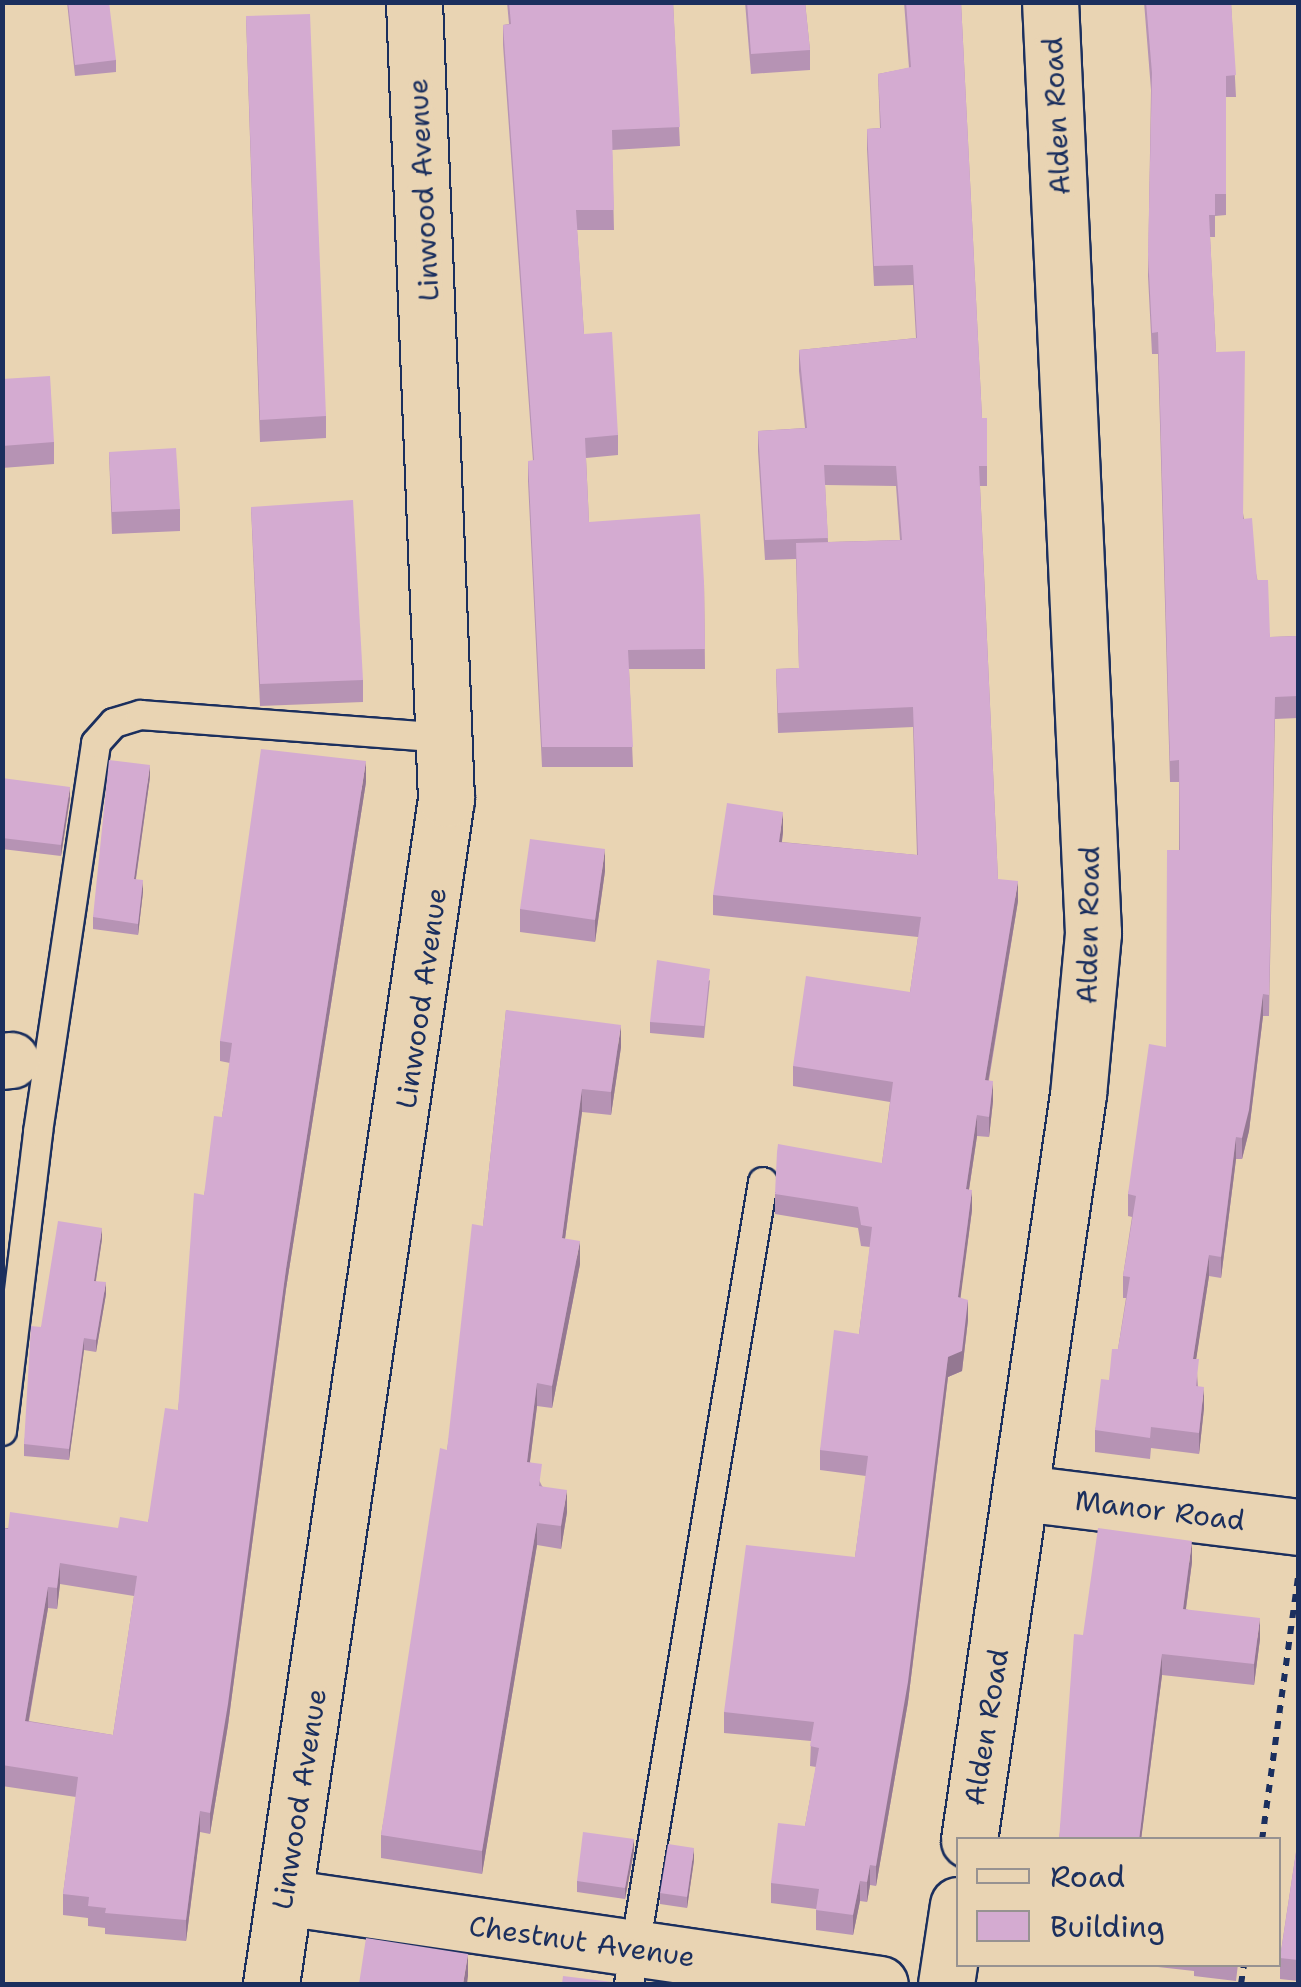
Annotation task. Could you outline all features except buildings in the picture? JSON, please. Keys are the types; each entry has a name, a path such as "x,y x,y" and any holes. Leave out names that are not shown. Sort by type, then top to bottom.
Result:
{"street":[{"name":"Linwood Avenue","path":"271,1984 432,926 448,738 414,2"},
{"name":"Alden Road","path":"969,1837 1078,1095 1093,932 1050,2"},
{"name":"Manor Road","path":"1022,1493 1298,1526"},
{"name":"Chestnut Avenue","path":"284,1897 631,1966 880,1984"},
{"path":"946,1984 956,1918"}],"lane":[{"path":"2,1431 40,1115 96,743 114,723 142,715 448,738"},
{"path":"631,1966 763,1182"}],"path":[{"path":"1262,1837 1298,1576"}]}
